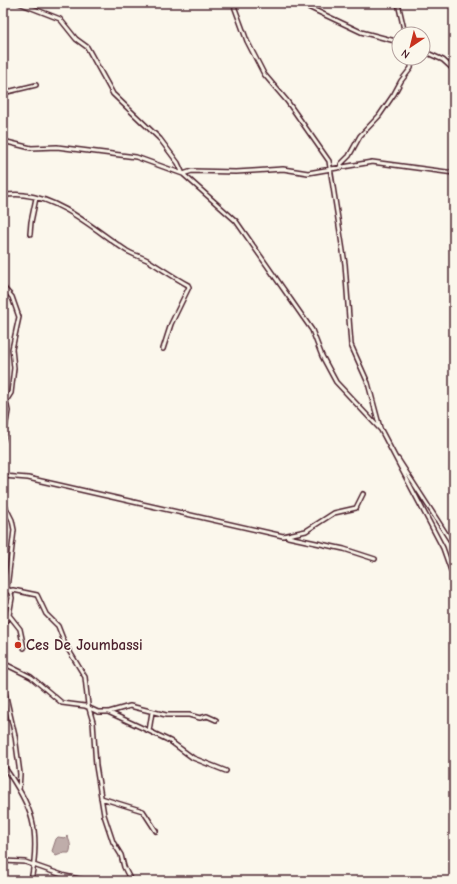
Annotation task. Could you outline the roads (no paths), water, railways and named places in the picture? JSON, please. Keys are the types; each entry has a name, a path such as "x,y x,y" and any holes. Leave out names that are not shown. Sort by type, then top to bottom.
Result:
{"street":[{"path":"19,3 60,19 76,39 87,47 113,94 160,139 178,163 183,174"},
{"path":"233,3 247,41 264,74 287,101 329,161 345,264 351,345 368,383 381,430 443,548 454,579"},
{"path":"286,3 304,6 361,32 391,40"},
{"path":"304,6 308,3"},
{"path":"398,3 403,26"},
{"path":"431,55 443,60 454,70"},
{"path":"341,167 341,164 349,156 360,136 379,116 411,66"},
{"path":"3,93 36,85"},
{"path":"3,141 31,148 57,147 136,157 183,174 236,221 312,330 322,356 336,382 381,430"},
{"path":"183,174 192,171 236,172 283,168 308,172 372,162 454,173"},
{"path":"3,196 24,194 77,216 89,223 103,236 131,253 148,261 188,286 189,287 171,324 163,349"},
{"path":"30,234 36,198"},
{"path":"3,287 12,297 19,317 12,350 12,393 6,401 8,411 3,440"},
{"path":"391,449 417,491 436,515 454,546"},
{"path":"3,476 28,478 283,536 310,540 375,559"},
{"path":"283,536 306,531 334,513 356,508 363,494"},
{"path":"3,502 12,520 14,530 7,588 11,592 12,598 9,615 3,626"},
{"path":"8,590 38,596 46,614 58,626 66,644 82,671 93,722 96,766 107,827 131,881"},
{"path":"9,615 20,629 24,648"},
{"path":"3,663 31,677 62,703 89,708 98,712 105,712 130,706 173,716 189,715 200,718 206,716 216,720"},
{"path":"3,684 15,736 20,774 19,790"},
{"path":"105,712 122,717 131,723 170,741 193,758 226,771"},
{"path":"150,731 152,712"},
{"path":"3,765 19,790 30,811 35,826 34,866 31,881"},
{"path":"101,798 143,811 156,831"},
{"path":"3,860 20,860 65,876 88,881"}],"place":[{"name":"Ces De Joumbassi","path":"18,645"}]}
